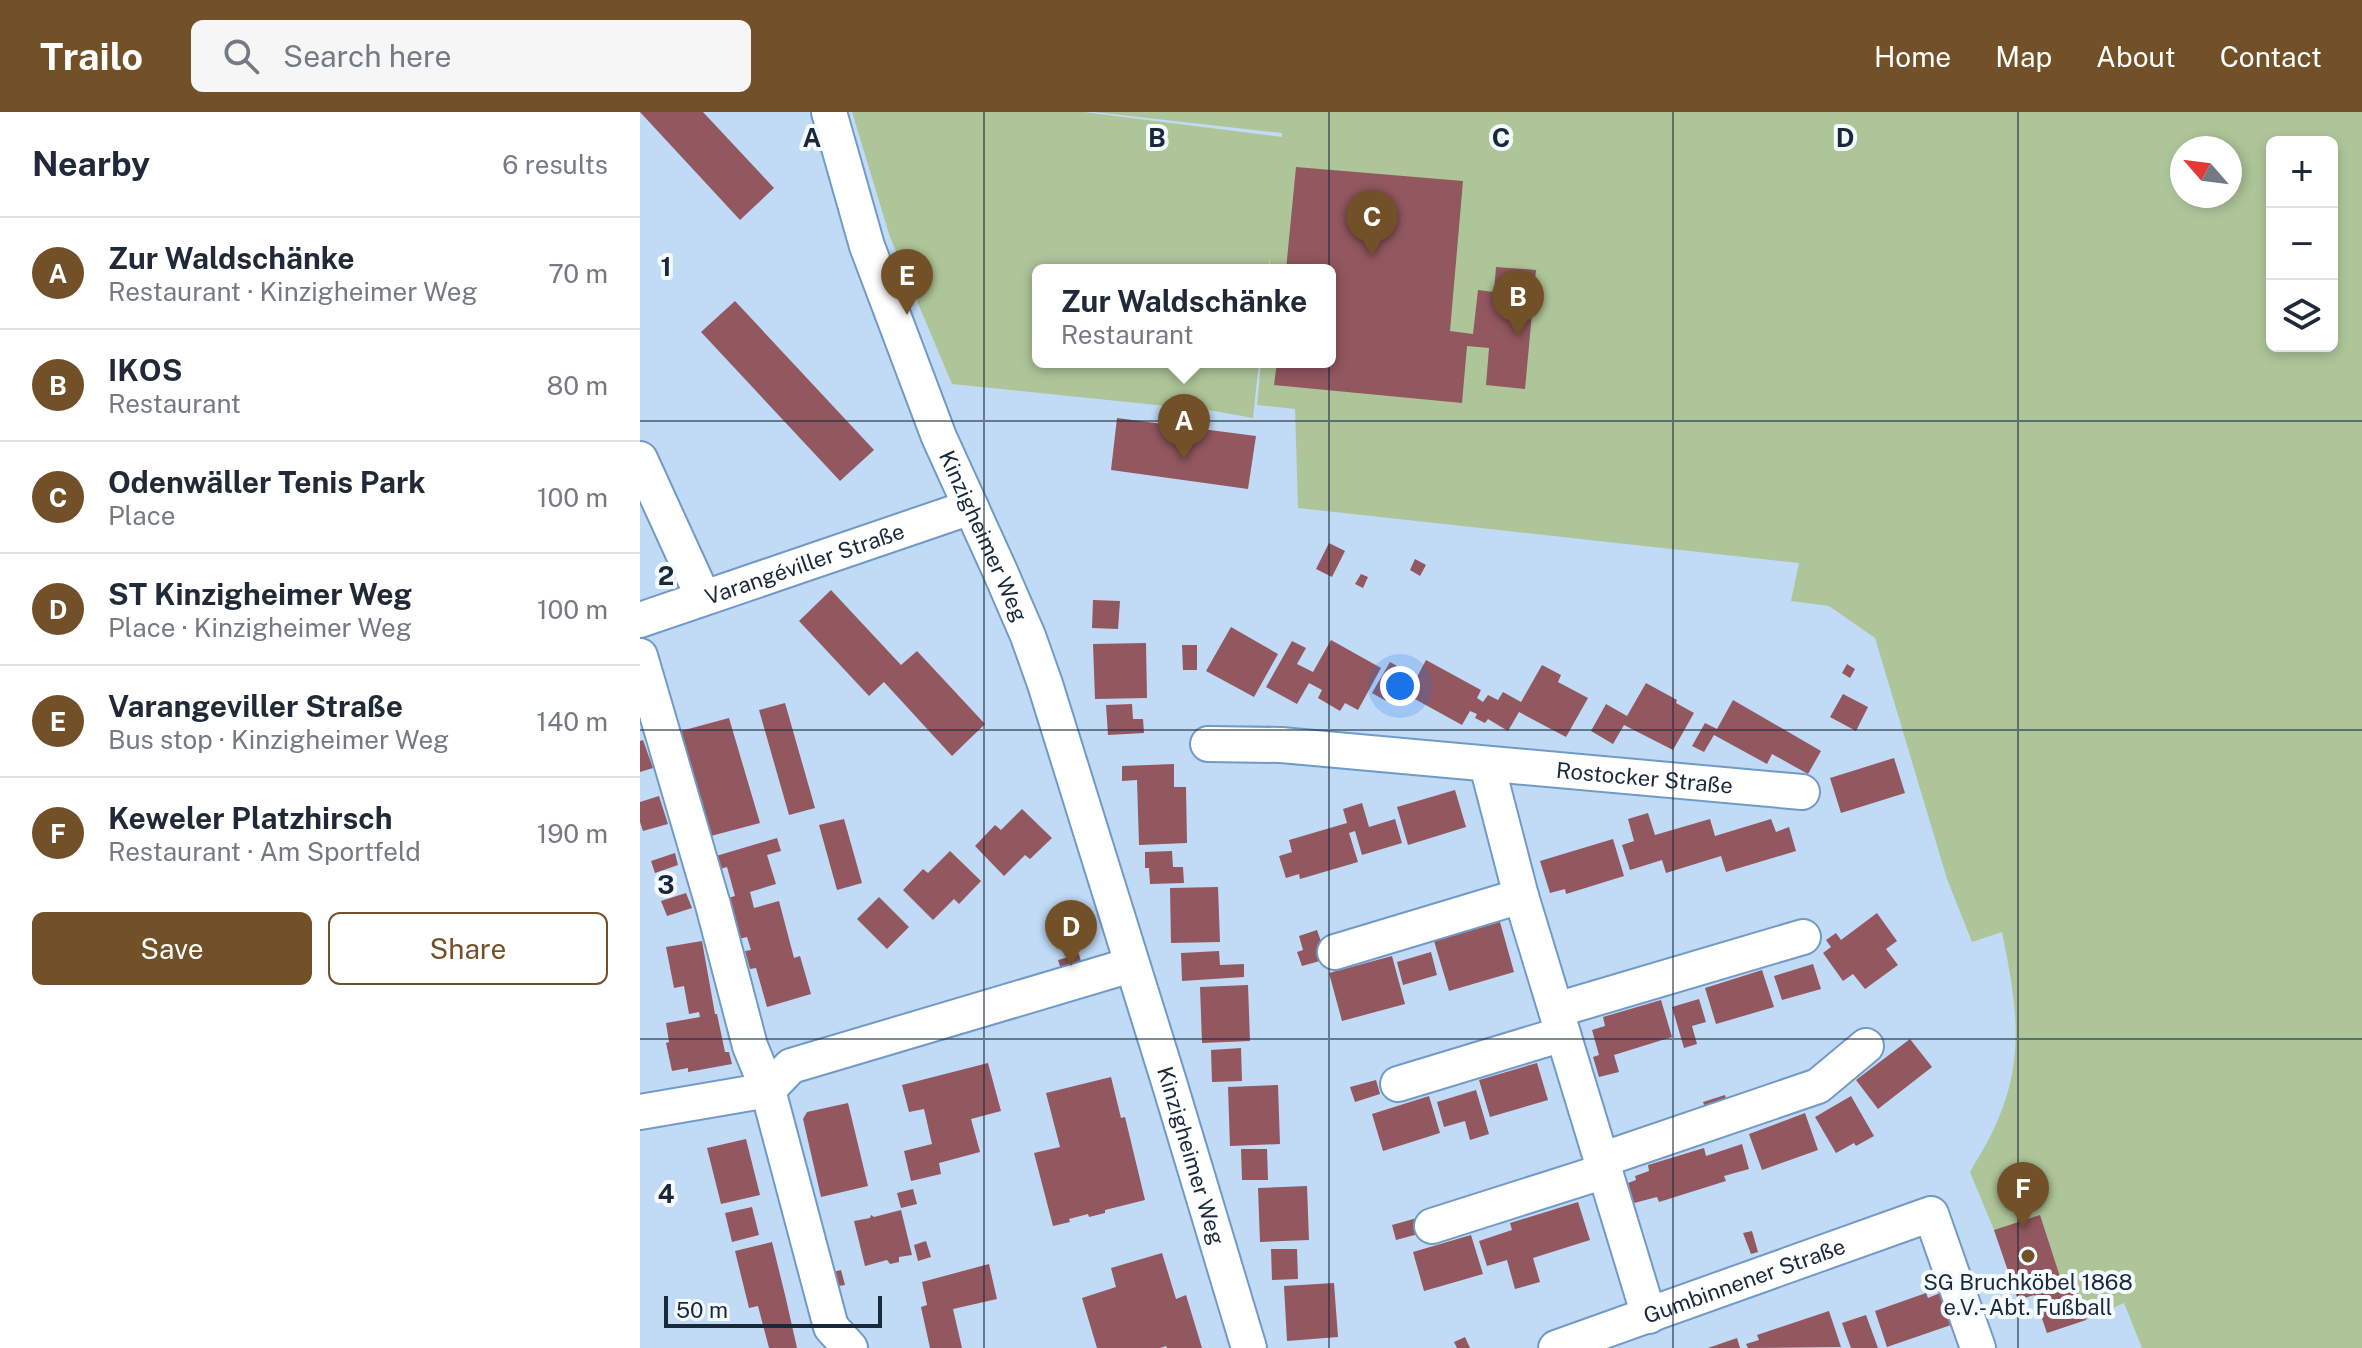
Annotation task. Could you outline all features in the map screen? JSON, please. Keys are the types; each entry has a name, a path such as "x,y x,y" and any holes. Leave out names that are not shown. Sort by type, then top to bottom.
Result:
{"street":[{"name":"Kinzigheimer Weg","path":"829,112 867,246 939,437 1028,636 1045,684 1249,1348"},
{"path":"640,459 703,597"},
{"name":"Varangéviller Straße","path":"640,620 971,507"},
{"path":"640,656 713,905 750,1046 768,1090 831,1327 850,1348"},
{"name":"Rostocker Straße","path":"1208,744 1281,745 1802,792"},
{"path":"1487,765 1521,896 1649,1316"},
{"path":"1335,952 1521,896"},
{"path":"1398,1084 1560,1022 1803,937"},
{"path":"640,1112 768,1090 791,1066 1131,965"},
{"path":"1432,1226 1818,1086 1866,1046"},
{"name":"Gumbinnener Straße","path":"1556,1348 1931,1214 1978,1348"}],"green space":[{"path":"852,112 1084,112 1282,137 1282,133 1094,112 2362,112 2362,1348 2142,1348 2124,1303 2047,1333 2034,1295 2018,1300 1970,1172 1996,1124 2013,1070 2016,1025 2002,932 1972,942 1947,879 1875,638 1829,606 1791,601 1799,563 1298,508 1295,409 1257,405 1260,368 1336,368 1336,264 1270,264 1270,257 1269,264 1032,264 1032,368 1258,368 1253,418 1214,411 952,384 890,237"}],"building":[{"path":"640,112 703,112 774,188 740,220"},
{"path":"1296,167 1463,181 1450,331 1473,334 1478,290 1494,292 1496,267 1536,270 1525,389 1486,385 1489,348 1467,346 1462,403 1274,385 1276,368 1336,368 1336,264 1287,264"},
{"path":"735,301 874,450 840,481 701,332"},
{"path":"1117,418 1256,436 1248,489 1111,470"},
{"path":"1329,543 1345,551 1332,577 1316,569"},
{"path":"1415,559 1426,565 1420,576 1410,570"},
{"path":"1361,574 1368,577 1363,588 1355,584"},
{"path":"831,590 901,665 917,651 985,724 952,756 884,682 869,696 799,621"},
{"path":"1093,600 1120,601 1118,629 1092,628"},
{"path":"1231,627 1278,654 1254,697 1206,671"},
{"path":"1331,640 1381,668 1358,710 1345,703 1340,711 1318,698 1322,690 1309,683 1297,704 1266,687 1292,641 1306,648 1297,664 1313,672"},
{"path":"1146,643 1147,698 1095,699 1093,644"},
{"path":"1182,645 1197,645 1197,670 1183,670"},
{"path":"1426,660 1481,690 1477,698 1483,702 1488,695 1498,700 1503,692 1521,702 1542,665 1561,675 1558,682 1588,698 1566,737 1519,712 1508,731 1488,719 1485,723 1475,718 1477,714 1470,711 1462,725 1413,698 1409,704 1390,693 1386,701 1372,693 1390,662 1417,677"},
{"path":"1847,664 1855,669 1850,678 1842,673"},
{"path":"1646,683 1694,713 1673,750 1624,725 1613,744 1591,731 1606,704 1627,716"},
{"path":"1843,694 1868,707 1856,731 1830,717"},
{"path":"1733,700 1821,751 1808,774 1772,754 1767,764 1714,735 1704,752 1692,746 1705,723 1717,729"},
{"path":"785,703 815,808 789,815 759,710"},
{"path":"1132,704 1133,719 1143,719 1144,733 1108,735 1106,705"},
{"path":"729,718 760,823 707,837 677,732"},
{"path":"643,740 653,768 640,772 640,741"},
{"path":"1894,758 1905,793 1841,813 1830,778"},
{"path":"1174,764 1174,787 1186,787 1187,843 1139,845 1137,780 1122,781 1122,766"},
{"path":"1455,790 1466,827 1408,845 1397,807"},
{"path":"659,796 668,824 643,831 640,802"},
{"path":"1362,803 1369,827 1395,819 1402,843 1362,855 1355,831 1349,833 1358,862 1300,879 1299,874 1286,878 1279,856 1292,852 1289,840 1347,823 1343,809"},
{"path":"1022,809 1052,838 1030,859 1025,855 1004,876 975,846 995,825 1001,830"},
{"path":"1648,813 1655,835 1710,819 1715,836 1771,819 1776,832 1789,827 1796,851 1726,872 1721,856 1666,873 1662,860 1630,870 1622,845 1634,841 1628,819"},
{"path":"844,819 862,883 837,890 819,825"},
{"path":"777,838 781,851 767,855 776,884 750,892 754,908 779,901 794,958 800,956 811,994 767,1007 756,968 750,969 745,951 751,950 747,937 730,941 728,898 735,896 727,867 720,869 716,856"},
{"path":"1613,839 1624,876 1566,894 1565,889 1550,893 1540,861"},
{"path":"950,851 981,881 959,904 954,899 933,920 903,890 923,869 928,873"},
{"path":"1172,851 1173,867 1183,867 1184,883 1150,884 1149,868 1145,868 1145,852"},
{"path":"675,853 678,865 655,873 651,861"},
{"path":"1218,887 1220,942 1171,943 1170,888"},
{"path":"686,893 692,908 667,916 661,901"},
{"path":"879,897 909,927 887,949 857,919"},
{"path":"1877,913 1897,941 1886,949 1898,965 1865,989 1853,974 1843,981 1823,953 1831,947 1826,940 1836,933 1841,940"},
{"path":"1500,922 1514,972 1449,991 1434,941"},
{"path":"1317,930 1327,959 1302,966 1297,952 1303,950 1299,936"},
{"path":"702,941 715,1014 725,1052 729,1052 732,1064 688,1072 688,1068 672,1071 666,1043 669,1042 666,1023 700,1017 699,1012 689,1014 684,986 674,988 666,947"},
{"path":"1219,951 1220,965 1244,964 1244,977 1182,981 1181,953"},
{"path":"1431,952 1437,975 1403,985 1397,962"},
{"path":"1079,954 1084,973 1064,979 1058,960"},
{"path":"1392,956 1405,1004 1342,1021 1329,973"},
{"path":"1813,964 1821,989 1782,1000 1774,976"},
{"path":"1762,970 1774,1007 1716,1024 1705,988"},
{"path":"1248,985 1250,1041 1202,1043 1200,987"},
{"path":"1699,999 1706,1022 1692,1026 1697,1044 1684,1048 1672,1007"},
{"path":"1661,1000 1672,1037 1614,1055 1619,1072 1599,1077 1593,1057 1599,1055 1592,1030 1605,1026 1603,1017"},
{"path":"1910,1039 1932,1067 1878,1109 1856,1080"},
{"path":"1241,1048 1242,1081 1212,1082 1211,1050"},
{"path":"988,1063 1001,1111 971,1119 980,1152 939,1163 941,1174 911,1181 904,1151 932,1144 924,1109 909,1112 902,1085"},
{"path":"1537,1063 1548,1100 1490,1117 1479,1080"},
{"path":"1111,1077 1121,1118 1125,1117 1145,1200 1053,1226 1034,1153 1060,1147 1046,1093"},
{"path":"1376,1080 1380,1094 1355,1102 1350,1087"},
{"path":"1278,1085 1280,1144 1230,1146 1228,1087"},
{"path":"1476,1090 1489,1134 1470,1140 1465,1121 1444,1127 1437,1102"},
{"path":"1725,1095 1728,1106 1707,1113 1703,1102"},
{"path":"1429,1096 1440,1133 1383,1151 1372,1114"},
{"path":"1851,1096 1874,1136 1836,1153 1815,1117"},
{"path":"848,1103 868,1186 821,1197 803,1119 807,1112"},
{"path":"1805,1113 1818,1150 1762,1170 1749,1134"},
{"path":"746,1139 760,1195 721,1204 707,1148"},
{"path":"1742,1144 1749,1169 1724,1176 1726,1181 1659,1202 1657,1197 1634,1203 1628,1183 1636,1180 1635,1176 1649,1171 1648,1165 1704,1148 1706,1156"},
{"path":"1241,1149 1267,1149 1268,1180 1242,1180"},
{"path":"1307,1186 1309,1240 1260,1242 1258,1188"},
{"path":"913,1189 917,1204 901,1208 897,1193"},
{"path":"1578,1202 1590,1240 1533,1258 1540,1282 1515,1289 1507,1260 1487,1266 1479,1241 1512,1230 1510,1223"},
{"path":"752,1207 759,1235 732,1242 725,1213"},
{"path":"901,1210 912,1255 899,1257 899,1262 890,1264 887,1260 865,1266 854,1221"},
{"name":"SG Bruchköbel 1868 e.V.- Abt. Fußball","path":"2040,1215 2063,1286 2074,1282 2086,1320 2047,1333 2034,1295 2018,1300 1994,1230"},
{"path":"1417,1218 1422,1233 1396,1240 1392,1225"},
{"path":"1752,1231 1758,1252 1751,1254 1743,1233"},
{"path":"1471,1235 1483,1274 1424,1291 1413,1252"},
{"path":"926,1241 931,1257 918,1261 914,1245"},
{"path":"772,1242 797,1348 769,1348 758,1306 749,1308 735,1251"},
{"path":"1271,1249 1297,1249 1298,1279 1272,1280"},
{"path":"1162,1253 1176,1299 1186,1295 1202,1348 1097,1348 1082,1298 1116,1287 1111,1268"},
{"path":"989,1264 997,1299 953,1309 962,1348 930,1348 921,1307 927,1305 922,1282"},
{"path":"841,1270 845,1285 832,1287 829,1273"},
{"path":"1334,1283 1338,1337 1287,1341 1284,1286"},
{"path":"1926,1293 1928,1298 1940,1293 1951,1325 1887,1347 1875,1311"},
{"path":"1829,1311 1841,1347 1748,1348 1746,1344 1759,1340 1757,1335"},
{"path":"1866,1315 1878,1348 1851,1348 1842,1323"},
{"path":"1465,1337 1470,1348 1457,1348 1454,1342"},
{"path":"1737,1338 1740,1348 1708,1348"}],"place":[{"name":"Odenwäller Tenis Park","path":"1372,256"},
{"name":"Varangeviller Straße","path":"907,315"},
{"name":"IKOS","path":"1518,336"},
{"name":"Zur Waldschänke","path":"1184,460"},
{"name":"ST Kinzigheimer Weg","path":"1071,966"},
{"name":"Keweler Platzhirsch","path":"2023,1228"},
{"name":"SG Bruchköbel 1868 e.V.- Abt. Fußball","path":"2028,1256"}]}
